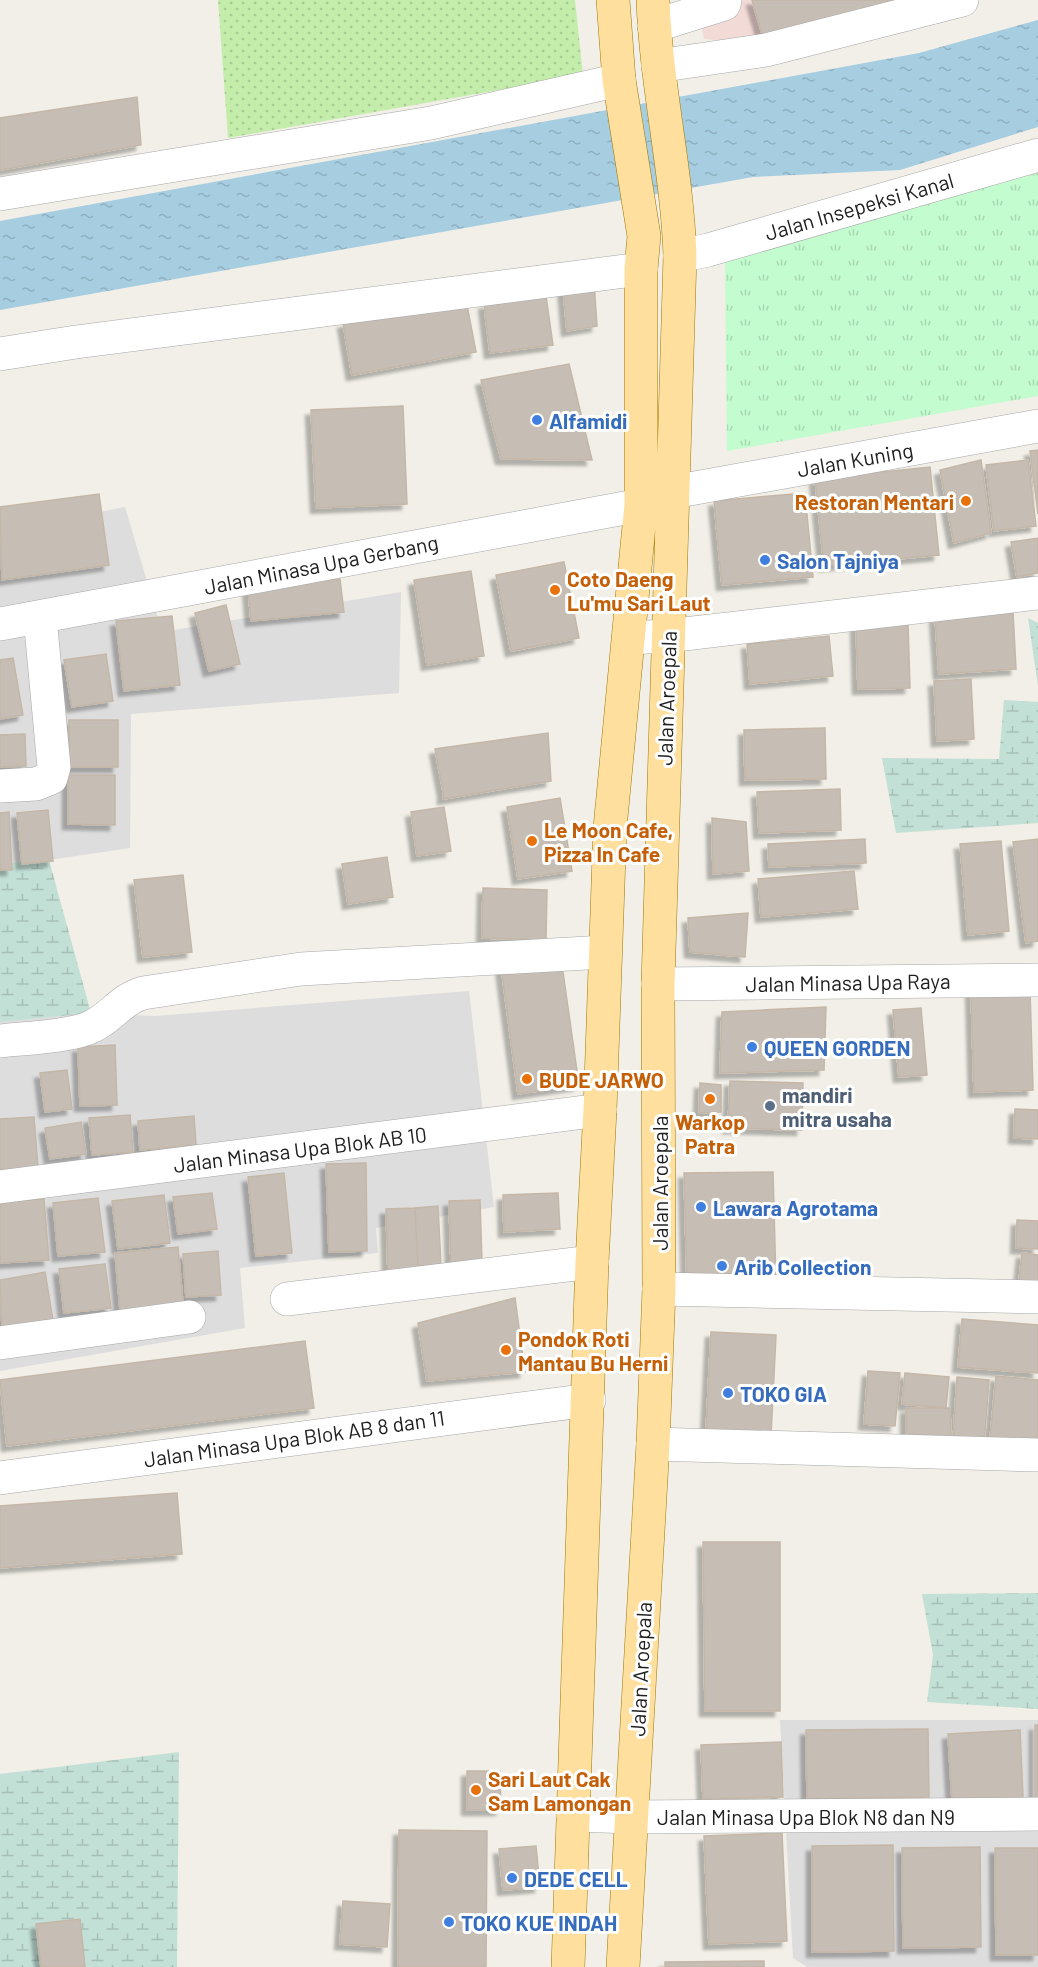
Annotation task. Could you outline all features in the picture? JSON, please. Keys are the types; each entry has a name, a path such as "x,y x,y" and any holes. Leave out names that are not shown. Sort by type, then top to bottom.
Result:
{"main road":[{"name":"Jalan Aroepala","path":"568,1967 592,1262 610,828 641,505 640,269 644,236 620,85 614,0"},
{"name":"Jalan Aroepala","path":"623,1967 653,1444 659,1288 658,984 680,256 679,219 653,13"}],"street":[{"path":"653,13 724,4 726,0"},
{"path":"659,74 766,50 962,0"},
{"path":"0,194 431,123 620,85"},
{"name":"Jalan Insepeksi Kanal","path":"680,256 708,250 1038,155"},
{"path":"0,354 76,342 640,269"},
{"name":"Jalan Kuning","path":"672,492 1038,426"},
{"name":"Jalan Minasa Upa Gerbang","path":"0,624 641,505"},
{"path":"629,638 667,636 1038,593"},
{"path":"0,786 36,784 51,778 54,767 40,617"},
{"path":"0,1041 62,1034 90,1028 105,1020 133,996 301,969 605,952"},
{"name":"Jalan Minasa Upa Raya","path":"658,984 1038,980"},
{"name":"Jalan Minasa Upa Blok AB 10","path":"0,1187 600,1110"},
{"path":"287,1299 592,1262"},
{"path":"659,1288 1038,1297"},
{"path":"0,1343 189,1317"},
{"name":"Jalan Minasa Upa Blok AB 8 dan 11","path":"0,1478 589,1400"},
{"path":"653,1444 1038,1455"},
{"name":"Jalan Minasa Upa Blok N8 dan N9","path":"573,1815 632,1817 1038,1814"}],"shaded area":[{"path":"696,0 928,0 765,44 704,39"},
{"path":"125,507 162,632 401,592 399,693 131,714 130,848 49,860 0,864 0,532"},
{"path":"469,991 494,1207 376,1228 378,1253 240,1268 245,1328 0,1371 0,1022 90,1013 155,1016"},
{"path":"780,1720 1038,1720 1038,1967 807,1967 793,1958"}],"green space":[{"path":"218,0 575,0 583,75 228,138"},
{"path":"1038,173 1038,396 727,451 725,258"},
{"path":"1028,618 1038,623 1038,686"},
{"path":"1004,700 1038,702 1038,823 896,833 882,758 999,759"},
{"path":"49,860 91,1013 0,1022 0,864"},
{"path":"1038,1593 1038,1709 927,1702 933,1655 922,1594"},
{"path":"179,1752 177,1967 0,1967 0,1774"}],"water":[{"path":"1038,20 1038,127 900,170 753,177 0,310 0,221 919,53"}],"building":[{"path":"752,0 916,0 765,44"},
{"path":"137,97 141,145 0,170 0,118"},
{"path":"594,282 597,326 567,331 563,287"},
{"path":"546,296 553,345 490,353 484,304"},
{"path":"466,300 476,352 352,375 343,323"},
{"name":"Alfamidi","path":"569,364 592,460 501,459 481,380"},
{"path":"403,406 407,504 316,508 311,410"},
{"path":"1038,450 1038,514 1030,451"},
{"name":"Restoran Mentari","path":"981,460 991,533 954,543 940,470"},
{"path":"1028,460 1036,526 994,531 986,465"},
{"path":"930,467 939,555 824,566 815,479"},
{"path":"805,493 813,577 722,585 714,501"},
{"path":"99,494 109,565 2,580 0,507"},
{"path":"1038,538 1038,573 1017,577 1011,542"},
{"path":"564,562 579,638 511,651 496,575"},
{"path":"471,571 484,656 427,665 414,580"},
{"path":"340,579 344,612 251,621 248,588"},
{"path":"226,605 240,664 209,671 195,613"},
{"path":"1013,612 1016,669 939,674 935,617"},
{"path":"172,616 180,685 124,691 116,621"},
{"path":"908,624 910,688 858,689 856,625"},
{"path":"829,636 833,676 750,684 747,644"},
{"path":"106,654 113,701 72,707 64,660"},
{"path":"13,658 23,715 0,719 0,660"},
{"path":"971,679 974,739 937,741 934,681"},
{"path":"69,720 118,720 118,767 69,767"},
{"path":"825,728 826,779 745,780 744,730"},
{"path":"548,733 551,781 443,799 435,749"},
{"path":"25,734 26,766 0,767 0,735"},
{"path":"68,775 115,775 115,825 68,824"},
{"path":"840,789 841,830 759,833 757,792"},
{"path":"560,798 572,871 518,879 507,807"},
{"path":"444,807 451,851 417,856 411,812"},
{"path":"48,810 53,861 22,864 17,813"},
{"path":"9,812 12,870 0,870 0,813"},
{"path":"712,818 746,822 749,871 713,874"},
{"path":"865,839 866,863 769,867 768,844"},
{"path":"1038,839 1038,941 1026,943 1013,842"},
{"path":"1001,841 1009,931 968,935 960,844"},
{"path":"387,857 393,897 348,904 342,864"},
{"path":"854,871 858,909 761,917 758,879"},
{"path":"183,875 192,952 143,957 134,880"},
{"path":"483,888 547,890 546,940 482,938"},
{"path":"748,913 745,957 690,952 688,918"},
{"path":"561,958 579,1085 518,1094 501,966"},
{"path":"1030,989 1033,1090 974,1092 971,990"},
{"path":"826,1007 824,1070 720,1073 722,1012"},
{"path":"921,1008 927,1075 899,1077 893,1010"},
{"path":"115,1045 117,1105 80,1106 78,1047"},
{"path":"67,1070 72,1109 45,1112 40,1073"},
{"path":"730,1081 803,1083 802,1130 728,1128"},
{"name":"Warkop Patra","path":"700,1083 721,1085 721,1112 699,1113"},
{"path":"1015,1109 1038,1110 1038,1139 1014,1138"},
{"path":"130,1115 133,1152 92,1155 89,1118"},
{"path":"194,1116 196,1145 140,1150 138,1121"},
{"path":"34,1117 38,1167 0,1170 0,1119"},
{"path":"81,1122 86,1154 50,1159 45,1128"},
{"path":"366,1163 367,1251 329,1252 326,1164"},
{"path":"773,1172 776,1282 687,1284 684,1173"},
{"path":"284,1173 292,1253 256,1256 248,1177"},
{"path":"212,1193 217,1229 178,1234 173,1197"},
{"path":"558,1193 560,1229 504,1232 503,1195"},
{"path":"164,1195 170,1243 118,1249 112,1201"},
{"path":"98,1198 105,1252 58,1256 53,1203"},
{"path":"44,1199 49,1260 0,1263 0,1202"},
{"path":"480,1200 482,1262 451,1264 449,1201"},
{"path":"438,1206 441,1265 418,1266 415,1208"},
{"path":"415,1208 418,1273 388,1274 386,1209"},
{"path":"1017,1220 1038,1221 1038,1249 1016,1248"},
{"path":"178,1247 183,1304 120,1310 115,1253"},
{"path":"218,1251 221,1295 186,1297 183,1254"},
{"path":"1022,1253 1038,1255 1038,1284 1019,1281"},
{"path":"105,1264 111,1308 64,1313 59,1269"},
{"path":"45,1272 53,1320 2,1328 0,1280"},
{"path":"515,1298 525,1372 427,1381 418,1323"},
{"path":"962,1319 1038,1325 1038,1373 958,1367"},
{"path":"711,1332 776,1335 771,1436 706,1432"},
{"path":"305,1341 314,1408 7,1446 0,1380"},
{"path":"868,1371 900,1373 895,1426 864,1424"},
{"path":"905,1373 949,1377 946,1408 902,1404"},
{"path":"996,1376 1038,1380 1038,1444 990,1439"},
{"path":"957,1377 989,1380 984,1445 953,1442"},
{"path":"906,1408 950,1408 951,1443 906,1443"},
{"path":"177,1493 182,1554 0,1568 0,1506"},
{"path":"703,1542 780,1542 780,1711 705,1711"},
{"path":"1035,1725 1038,1725 1038,1799 1035,1799"},
{"path":"928,1729 929,1797 807,1799 806,1730"},
{"path":"1020,1730 1023,1797 952,1801 948,1734"},
{"path":"781,1742 783,1797 703,1799 701,1745"},
{"path":"467,1771 500,1771 501,1810 467,1810"},
{"path":"399,1830 487,1831 486,1967 398,1967"},
{"path":"782,1833 787,1941 709,1944 704,1836"},
{"path":"893,1845 894,1951 812,1952 812,1846"},
{"path":"536,1846 540,1887 503,1890 499,1849"},
{"path":"980,1847 981,1947 903,1948 902,1848"},
{"path":"995,1848 1038,1848 1038,1955 996,1955"},
{"path":"343,1901 390,1904 387,1947 340,1944"},
{"path":"80,1919 85,1967 41,1967 36,1924"},
{"path":"764,1961 764,1967 665,1967 665,1962"}],"place":[{"name":"Alfamidi","path":"537,420"},
{"name":"Restoran Mentari","path":"966,501"},
{"name":"Salon Tajniya","path":"765,560"},
{"name":"Coto Daeng Lu'mu Sari Laut","path":"555,590"},
{"name":"Le Moon Cafe, Pizza In Cafe","path":"532,841"},
{"name":"QUEEN GORDEN","path":"752,1047"},
{"name":"BUDE JARWO","path":"527,1079"},
{"name":"Warkop Patra","path":"710,1099"},
{"name":"mandiri mitra usaha","path":"770,1106"},
{"name":"Lawara Agrotama","path":"701,1207"},
{"name":"Arib Collection","path":"722,1266"},
{"name":"Pondok Roti Mantau Bu Herni","path":"506,1350"},
{"name":"TOKO GIA","path":"728,1393"},
{"name":"Sari Laut Cak Sam Lamongan","path":"476,1790"},
{"name":"DEDE CELL","path":"512,1878"},
{"name":"TOKO KUE INDAH","path":"449,1922"}]}
